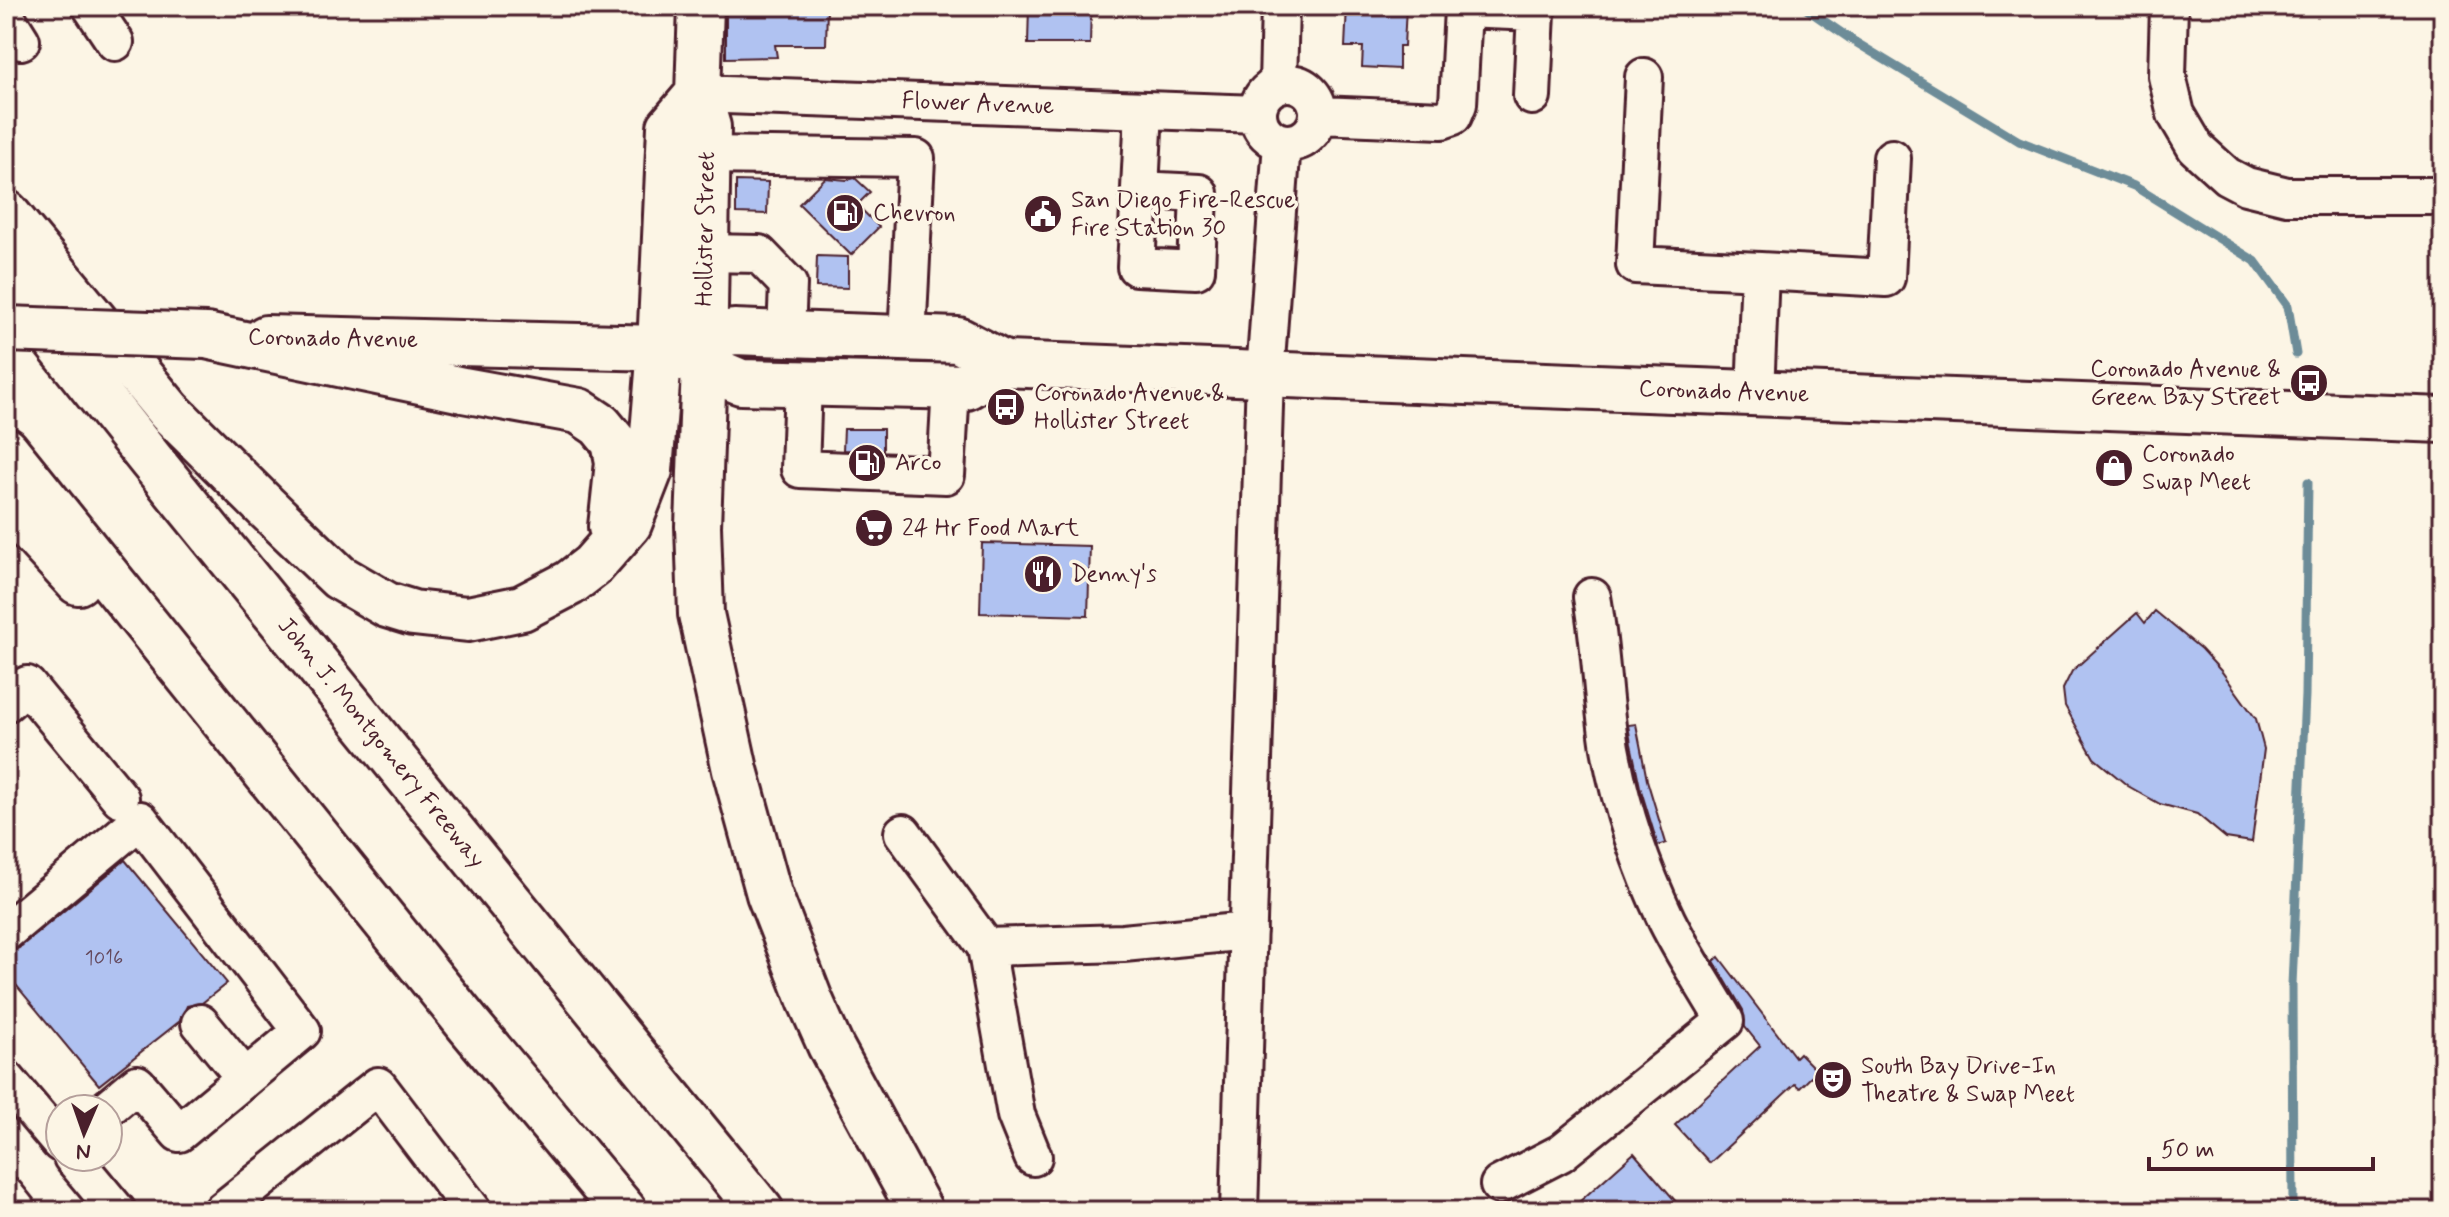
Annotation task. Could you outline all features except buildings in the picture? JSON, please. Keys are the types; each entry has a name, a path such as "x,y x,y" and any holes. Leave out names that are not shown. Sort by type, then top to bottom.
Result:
{"main road":[{"name":"Hollister Street","path":"701,6 698,94 708,127 698,526 701,614 735,770 769,894 830,1045 920,1211"},
{"name":"Hollister Street","path":"6,213 169,411 339,577 362,593 413,613 468,619 495,615 522,608 559,591 592,566 629,524 650,470 660,348 670,127 698,94"},
{"name":"John J. Montgomery Freeway","path":"6,270 47,330 141,448 761,1211"},
{"name":"Coronado Avenue","path":"6,329 660,348 704,352 741,382 966,387 1004,364"},
{"name":"Coronado Avenue","path":"704,352 734,332 907,338 958,340 1004,364 2443,420"},
{"path":"206,336 579,411 600,425 614,442 618,462 610,546"},
{"path":"6,450 624,1211"},
{"path":"6,504 333,856"}],"street":[{"path":"91,6 115,42"},
{"path":"1278,84 1280,6"},
{"path":"2169,6 2167,76 2176,114 2185,132 2210,163 2227,176 2266,193 2287,196 2443,196"},
{"path":"1319,115 1442,120 1453,116 1458,104 1463,9 1536,12 1532,96"},
{"path":"1644,77 1635,265 1886,278 1892,158"},
{"path":"1278,84 1298,84 1318,105 1316,125 1302,141 1282,143 1264,132 1258,114 1263,96 1278,84"},
{"name":"Flower Avenue","path":"698,94 1258,114"},
{"path":"1140,190 1144,110"},
{"path":"1239,1211 1265,374 1282,143"},
{"path":"707,155 916,158 907,338"},
{"path":"705,253 759,254 788,284 786,334"},
{"path":"1755,393 1760,271"},
{"path":"803,382 800,469 946,475 951,387"},
{"path":"1499,1185 1561,1153 1725,1021 1668,923 1625,810 1610,746 1601,647 1592,597"},
{"path":"6,703 27,685 120,798"},
{"path":"6,932 140,820 302,1031 179,1133 137,1084 124,1095"},
{"path":"903,833 986,947 1016,1115 1033,1157"},
{"path":"986,947 1123,943 1248,931"},
{"path":"200,1023 245,1078"},
{"path":"6,1079 44,1124"},
{"path":"222,1211 378,1086 473,1211"},
{"path":"85,1173 117,1211"},
{"path":"6,1196 18,1211"}],"waterway":[{"path":"1802,6 1852,40 2019,141 2134,186 2255,261 2288,306 2296,354"},
{"path":"2293,1211 2292,985 2305,695 2308,482"}],"place":[{"name":"Chevron","path":"845,213"},
{"name":"San Diego Fire-Rescue Fire Station 30","path":"1043,214"},
{"name":"Coronado Avenue & Green Bay Street","path":"2309,383"},
{"name":"Coronado Avenue & Hollister Street","path":"1006,407"},
{"name":"Arco","path":"867,463"},
{"name":"Coronado Swap Meet","path":"2114,468"},
{"name":"24 Hr Food Mart","path":"874,528"},
{"name":"Denny's","path":"1043,574"},
{"name":"South Bay Drive-In Theatre & Swap Meet","path":"1833,1080"}]}
